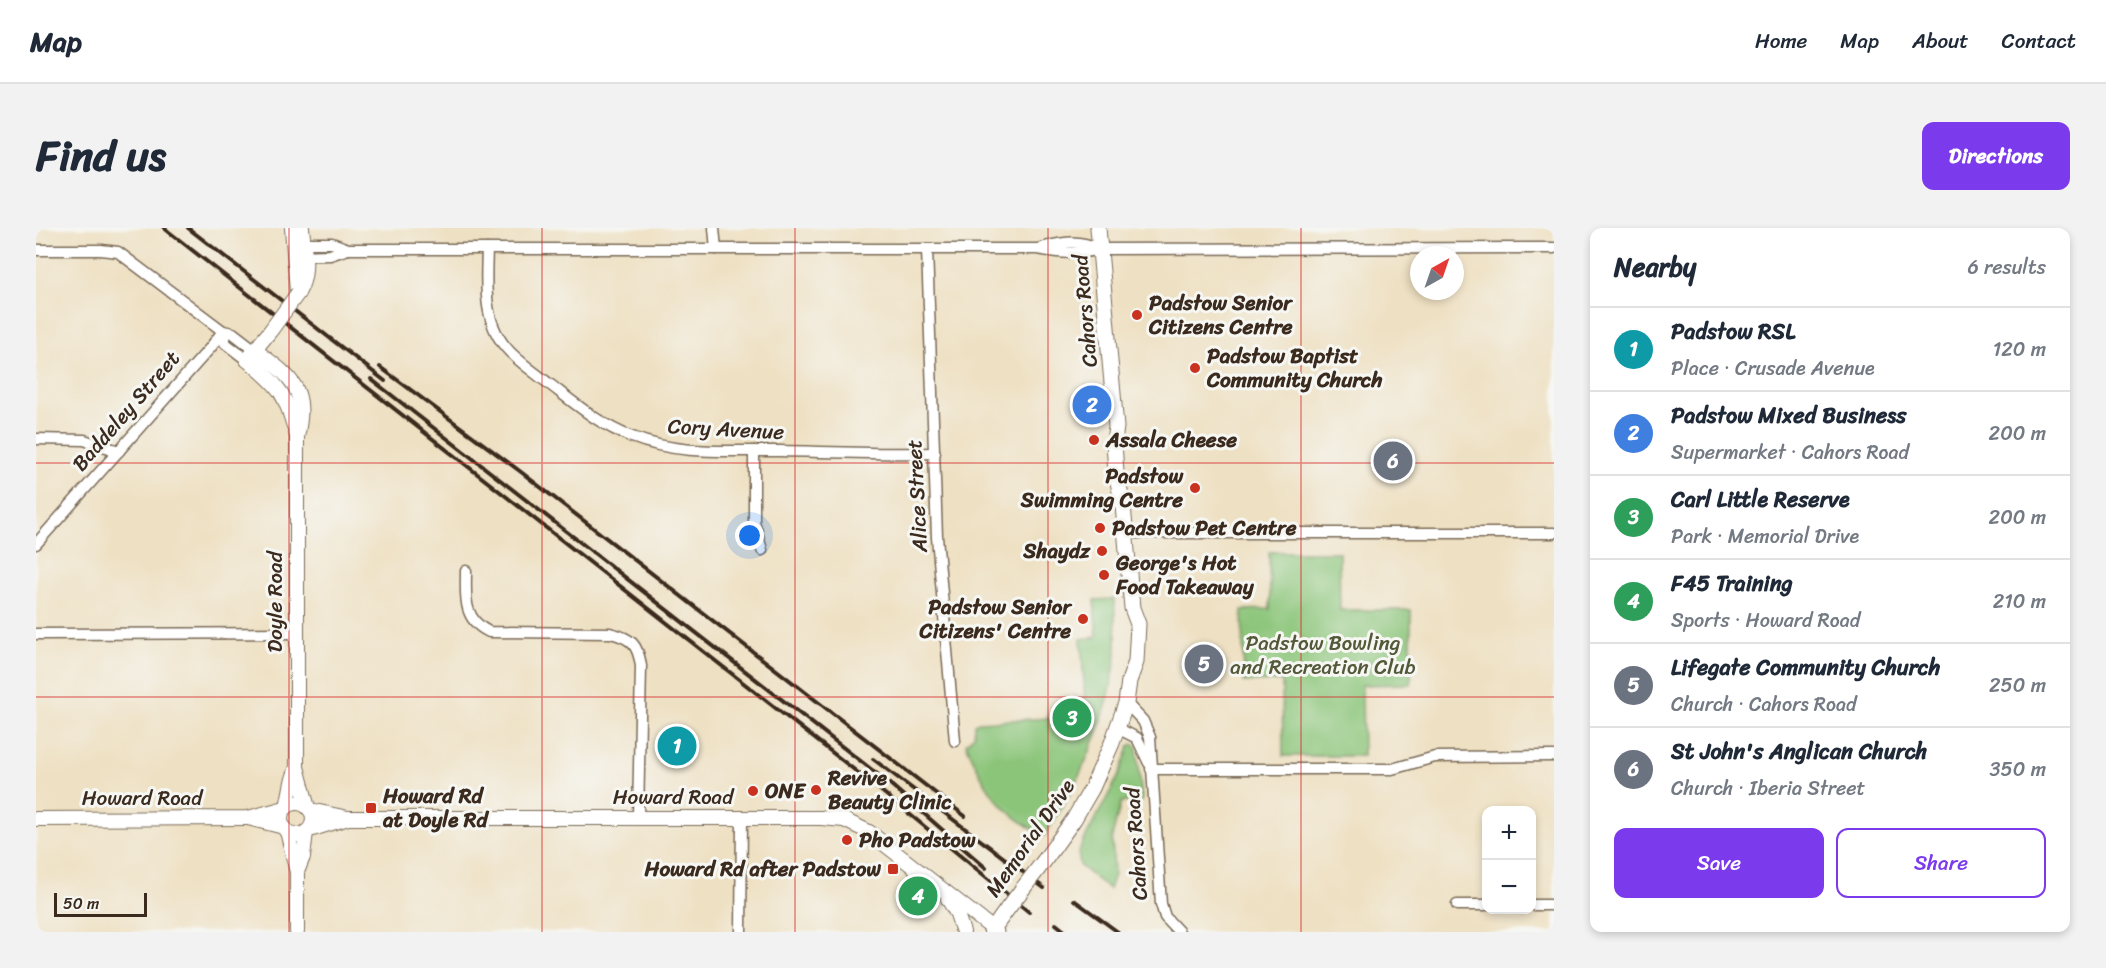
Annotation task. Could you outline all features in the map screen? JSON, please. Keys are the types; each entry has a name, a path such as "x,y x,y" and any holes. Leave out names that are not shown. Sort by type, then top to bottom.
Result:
{"main road":[{"name":"Cahors Road","path":"1098,228 1116,427 1122,442 1126,490 1123,505 1132,608 1138,624 1136,662 1129,681 1126,703"},
{"name":"Memorial Drive","path":"993,931 1083,806 1126,703"}],"street":[{"path":"251,355 298,293 305,277 292,228"},
{"path":"299,250 302,228"},
{"path":"714,228 716,249"},
{"path":"299,250 330,255 348,249 1037,249 1064,254 1100,249 1554,248"},
{"name":"Cory Avenue","path":"487,249 486,301 492,323 501,341 519,360 576,404 612,428 656,445 701,451 934,453"},
{"name":"Alice Street","path":"927,249 938,537 955,741"},
{"name":"Doyle Road","path":"36,250 118,252 223,331 233,333 251,355 280,369 296,390 302,406 297,437 297,767 309,809"},
{"name":"Baddeley Street","path":"36,544 223,331"},
{"path":"36,439 84,440 119,451"},
{"path":"754,451 754,521 762,550"},
{"path":"1125,533 1554,533"},
{"path":"466,570 466,604 470,617 479,627 489,632 610,633 623,636 634,644 640,666 638,818"},
{"path":"36,634 296,633"},
{"name":"Cahors Road","path":"1126,703 1147,728 1152,750 1151,769 1160,894 1167,922 1179,932"},
{"name":"Cahors Road","path":"1117,728 1137,738 1151,769"},
{"path":"1151,769 1392,769 1435,757 1554,756"},
{"name":"Doyle Road","path":"286,807 297,767"},
{"path":"297,872 313,820 309,809 298,803 286,807 281,818 297,872 297,932"},
{"name":"Howard Road","path":"36,819 248,818 286,807"},
{"name":"Howard Road","path":"309,809 348,818 832,818 852,823 868,832 993,931"},
{"name":"Howard Road","path":"248,818 286,829"},
{"name":"Howard Road","path":"308,831 348,818"},
{"path":"741,932 742,818"},
{"path":"286,829 296,834 308,831"},
{"path":"940,888 957,914 963,932"},
{"path":"1457,905 1482,905"},
{"path":"1536,905 1554,905"}],"green space":[{"name":"Padstow Bowling and Recreation Club","path":"1269,552 1339,552 1340,610 1411,610 1411,684 1362,685 1363,756 1283,756 1282,681 1244,682 1242,610 1270,609"},
{"path":"1114,599 1116,654 1113,678 1100,726 1081,772 1044,836 1014,817 994,796 980,774 966,744 974,735 974,724 979,722 1086,716 1081,639 1097,637 1094,600"},
{"path":"1130,745 1137,747 1142,801 1121,802 1112,837 1114,875 1109,889 1080,866 1078,852 1118,777"}],"railway":[{"path":"164,228 880,790 1029,912"},
{"path":"188,228 385,381"},
{"path":"380,367 521,472 965,816"},
{"path":"371,379 890,784 986,868"},
{"path":"873,759 1044,888"},
{"path":"1074,900 1118,932"},
{"path":"1056,924 1066,932"}],"place":[{"name":"Padstow Senior Citizens Centre","path":"1137,315"},
{"name":"Padstow Baptist Community Church","path":"1195,368"},
{"name":"Padstow Mixed Business","path":"1092,405"},
{"name":"Assala Cheese","path":"1094,440"},
{"name":"St John's Anglican Church","path":"1393,461"},
{"name":"Padstow Swimming Centre","path":"1195,488"},
{"name":"Padstow Pet Centre","path":"1100,528"},
{"name":"Shaydz","path":"1102,551"},
{"name":"George's Hot Food Takeaway","path":"1104,575"},
{"name":"Padstow Senior Citizens' Centre","path":"1083,619"},
{"name":"Lifegate Community Church","path":"1204,664"},
{"name":"Carl Little Reserve","path":"1072,718"},
{"name":"Padstow RSL","path":"677,746"},
{"name":"Revive Beauty Clinic","path":"816,790"},
{"name":"ONE","path":"753,791"},
{"name":"Howard Rd at Doyle Rd","path":"371,808"},
{"name":"Pho Padstow","path":"847,840"},
{"name":"Howard Rd after Padstow","path":"893,869"},
{"name":"F45 Training","path":"918,896"}]}
